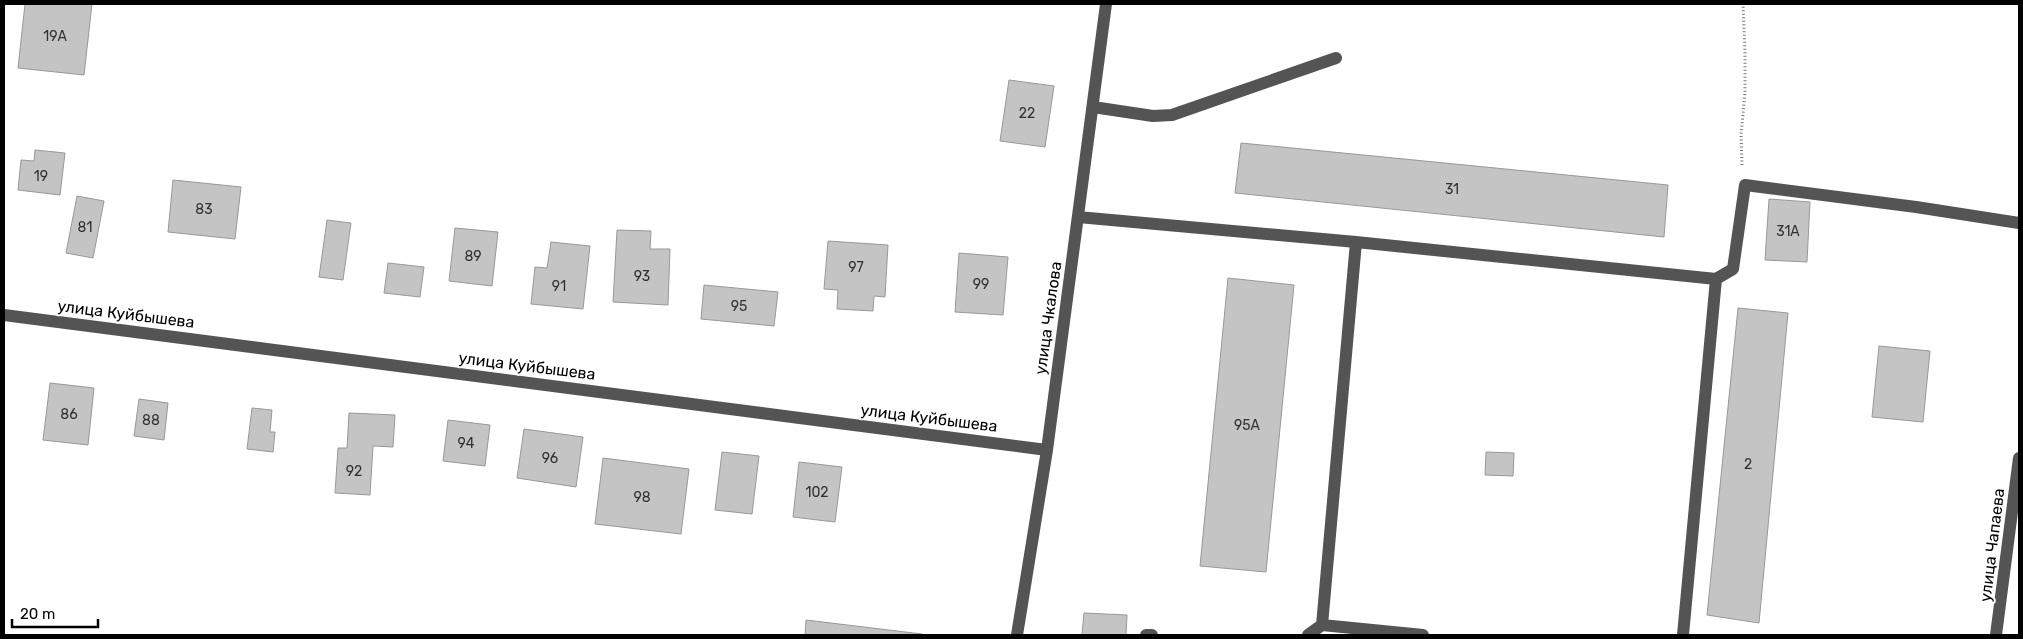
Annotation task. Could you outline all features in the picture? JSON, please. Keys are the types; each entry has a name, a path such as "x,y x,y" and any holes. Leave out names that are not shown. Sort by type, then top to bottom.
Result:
{"street":[{"name":"улица Чкалова","path":"1017,635 1047,450 1106,4"},
{"path":"1093,107 1153,116 1172,115 1336,58"},
{"path":"1078,217 1356,242 1716,279 1733,269 1745,185 1916,207 2019,223"},
{"path":"1322,625 1356,242"},
{"path":"1683,635 1716,279"},
{"name":"улица Куйбышева","path":"4,315 1047,450"},
{"name":"улица Чапаева","path":"1996,635 2019,458"},
{"path":"1308,635 1322,625 1368,633 1423,635"},
{"path":"1146,635 1152,635"}],"path":[{"path":"1743,4 1745,93 1741,135 1745,185"}],"building":[{"path":"25,4 92,4 84,75 18,68"},
{"path":"1009,80 1054,86 1045,147 1000,141"},
{"path":"1241,143 1668,185 1664,237 1235,193"},
{"path":"35,150 65,153 60,195 18,190 21,160 34,161"},
{"path":"173,180 241,187 235,239 168,232"},
{"path":"77,196 104,201 93,258 66,253"},
{"path":"1769,199 1810,202 1807,262 1765,260"},
{"path":"327,220 351,223 343,280 319,277"},
{"path":"455,228 498,232 492,286 449,281"},
{"path":"617,230 651,231 650,249 670,249 668,305 613,302"},
{"path":"828,241 888,245 885,297 874,296 873,311 837,309 838,290 824,289"},
{"path":"551,242 590,246 583,309 531,304 535,267 547,268"},
{"path":"959,253 1008,257 1003,315 955,312"},
{"path":"388,263 424,267 420,297 384,293"},
{"path":"1228,278 1294,285 1266,572 1200,566"},
{"path":"704,285 778,292 774,326 701,319"},
{"path":"1738,308 1788,313 1759,623 1707,615"},
{"path":"1879,346 1930,351 1923,422 1872,417"},
{"path":"50,383 94,388 88,445 43,440"},
{"path":"139,399 168,403 164,440 134,436"},
{"path":"252,408 272,410 270,432 275,432 273,452 247,449"},
{"path":"349,413 395,415 393,447 373,446 370,495 335,493 338,448 347,448"},
{"path":"448,420 490,425 485,466 443,461"},
{"path":"524,429 583,437 576,487 517,478"},
{"path":"722,452 759,456 752,514 715,510"},
{"path":"1486,452 1514,453 1513,476 1485,475"},
{"path":"603,458 689,469 681,534 595,524"},
{"path":"799,462 842,467 835,522 793,517"},
{"path":"1084,613 1127,615 1126,635 1082,635"},
{"path":"806,620 922,634 922,635 805,635"}]}
